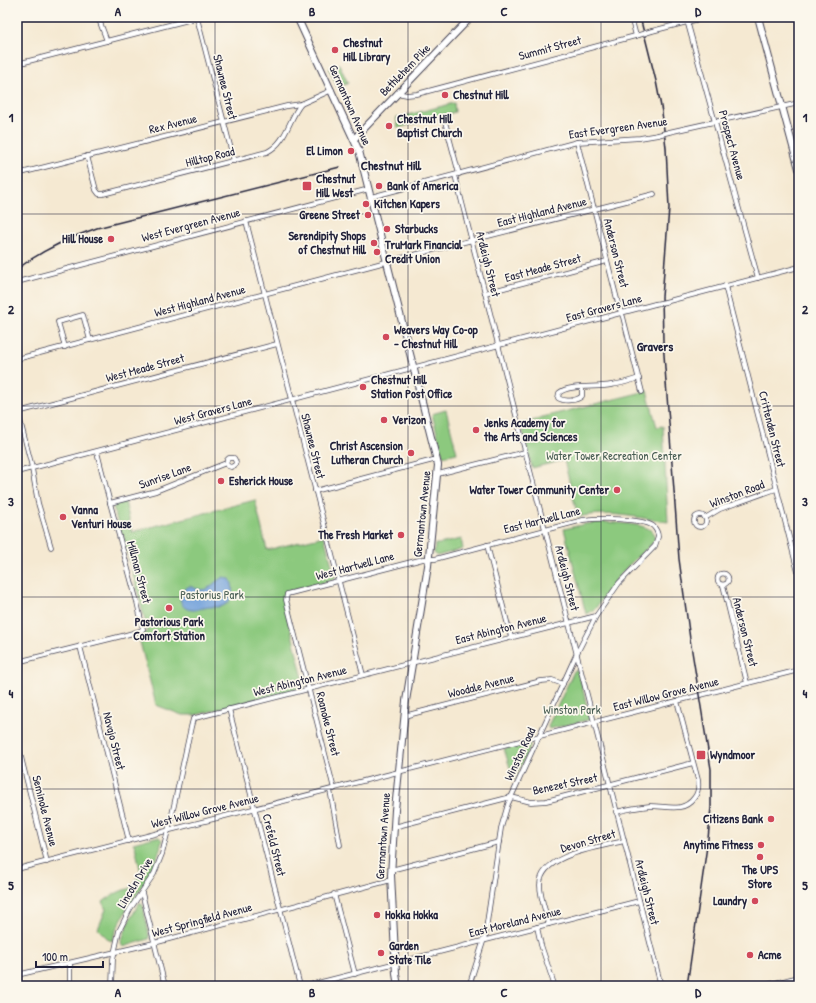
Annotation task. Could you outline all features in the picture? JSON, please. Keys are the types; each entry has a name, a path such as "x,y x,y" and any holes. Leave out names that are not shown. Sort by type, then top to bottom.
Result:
{"main road":[{"name":"Germantown Avenue","path":"297,17 332,90 361,156 438,459 438,474 429,559 404,716 394,827 391,880 395,963 398,986"},
{"name":"Bethlehem Pike","path":"354,139 471,17"},
{"path":"758,17 799,169"}],"street":[{"path":"98,17 107,41"},
{"path":"17,64 199,17"},
{"name":"Shawnee Street","path":"199,17 234,161"},
{"path":"631,17 637,35"},
{"name":"Prospect Avenue","path":"686,17 758,278"},
{"name":"Summit Street","path":"398,93 407,95 418,94 707,17"},
{"name":"Rex Avenue","path":"17,174 287,106 301,104 332,90"},
{"name":"East Evergreen Avenue","path":"371,197 577,142 640,138 658,135 799,103"},
{"name":"Hilltop Road","path":"87,156 96,190 98,194 103,194 262,154 275,148 283,139 301,104"},
{"name":"Ardleigh Street","path":"444,118 471,240 661,986"},
{"name":"Anderson Street","path":"577,142 642,392"},
{"name":"West Evergreen Avenue","path":"17,282 369,189"},
{"name":"East Highland Avenue","path":"388,261 654,194"},
{"name":"Shawnee Street","path":"246,221 363,675"},
{"name":"West Highland Avenue","path":"17,360 388,261"},
{"name":"East Meade Street","path":"485,293 607,261"},
{"name":"East Gravers Lane","path":"414,368 799,267"},
{"name":"Crittenden Street","path":"725,286 776,489 798,564 799,576"},
{"path":"65,347 58,322 83,315 90,340"},
{"name":"West Meade Street","path":"17,410 277,344"},
{"name":"West Gravers Lane","path":"17,472 414,368"},
{"path":"582,386 582,396 579,399 564,401 558,398 559,393 562,390 582,386 612,385 639,378"},
{"path":"17,410 38,503 51,547"},
{"name":"Millman Street","path":"80,646 143,629 97,452"},
{"path":"438,474 525,452"},
{"path":"315,491 438,459"},
{"name":"Sunrise Lane","path":"110,503 156,491 226,463"},
{"name":"Winston Road","path":"705,518 720,509 776,489"},
{"name":"East Hartwell Lane","path":"429,559 435,559 583,520 608,519 646,523 655,528 658,534"},
{"name":"Winston Road","path":"469,986 484,940 502,822 511,797 576,655 596,616 618,583 655,546 658,540 658,534"},
{"path":"488,545 511,637"},
{"name":"West Hartwell Lane","path":"286,595 338,580 423,559 429,559"},
{"name":"Anderson Street","path":"723,585 747,683"},
{"name":"Roanoke Street","path":"286,595 332,789 340,845"},
{"name":"East Abington Avenue","path":"412,663 596,616"},
{"path":"17,662 80,646"},
{"name":"Navajo Street","path":"80,646 129,841"},
{"name":"West Abington Avenue","path":"194,719 412,663"},
{"path":"798,670 799,682"},
{"name":"East Willow Grove Avenue","path":"399,772 798,670"},
{"name":"Woodale Avenue","path":"404,716 541,681 552,680 563,684"},
{"path":"616,812 649,806 682,808 688,805 696,794 698,788 693,763 677,701"},
{"name":"Crefeld Street","path":"228,710 300,986"},
{"name":"Lincoln Drive","path":"112,986 114,953 123,923 160,862 169,831 194,719"},
{"name":"Seminole Avenue","path":"17,741 47,862"},
{"name":"Benezet Street","path":"394,827 511,797 531,802 540,802 693,763"},
{"name":"West Willow Grove Avenue","path":"17,870 399,772"},
{"name":"Devon Street","path":"549,924 540,887 542,877 547,868 552,863 565,856 624,841"},
{"path":"391,870 499,842"},
{"name":"West Springfield Avenue","path":"17,975 154,943 391,880"},
{"path":"142,893 165,986"},
{"path":"334,894 354,974"},
{"name":"East Moreland Avenue","path":"306,986 639,901"},
{"path":"537,927 541,945 554,984"},
{"path":"70,963 70,986"},
{"path":"763,986 799,977"}],"green space":[{"path":"339,64 348,83 338,88 329,69"},
{"path":"454,103 455,112 398,128 396,118"},
{"name":"Water Tower Recreation Center","path":"647,391 657,427 663,426 668,522 612,514 578,517 564,460 532,468 521,424"},
{"path":"446,410 457,453 443,456 432,414"},
{"name":"Pastorius Park","path":"255,500 267,550 324,536 335,576 335,579 330,581 286,592 283,597 305,687 196,715 182,715 156,705 138,634 148,632 123,535 120,532 113,506 125,501 132,532"},
{"path":"602,522 642,526 652,531 655,538 652,544 618,577 595,609 586,614 564,529"},
{"path":"461,539 463,549 437,556 434,554 435,544"},
{"name":"Winston Park","path":"576,670 579,673 590,719 549,729 548,726 574,671"},
{"name":"Winston Park","path":"529,743 530,746 514,780 504,749"},
{"path":"159,837 162,840 153,867 124,915 112,941 109,940 98,929 106,909 103,902 119,892 129,889 141,873 133,843"},
{"path":"140,902 143,905 149,939 123,947 121,942 129,921"}],"water":[{"path":"224,577 230,579 233,590 231,598 226,604 221,607 206,607 194,610 184,607 180,600 182,592 185,589 190,586 201,590 209,588"}],"railway":[{"path":"640,17 656,81 662,112 666,148 669,208 662,297 663,341 679,559 711,769 711,807 708,839 687,986"},
{"path":"17,269 36,256 55,246 97,228 340,167"},
{"path":"17,973 21,986"}],"place":[{"name":"Chestnut Hill Library","path":"335,50"},
{"name":"Chestnut Hill","path":"445,95"},
{"name":"Chestnut Hill Baptist Church","path":"389,126"},
{"name":"El Limon","path":"351,151"},
{"name":"Chestnut Hill West","path":"307,186"},
{"name":"Bank of America","path":"379,186"},
{"name":"Kitchen Kapers","path":"366,204"},
{"name":"Greene Street","path":"368,215"},
{"name":"Starbucks","path":"387,229"},
{"name":"Hill House","path":"111,239"},
{"name":"Serendipity Shops of Chestnut Hill","path":"374,243"},
{"name":"TruMark Financial Credit Union","path":"377,252"},
{"name":"Weavers Way Co‑op - Chestnut Hill","path":"386,337"},
{"name":"Chestnut Hill Station Post Office","path":"363,387"},
{"name":"Verizon","path":"384,420"},
{"name":"Jenks Academy for the Arts and Sciences","path":"476,430"},
{"name":"Christ Ascension Lutheran Church","path":"411,453"},
{"name":"Esherick House","path":"221,481"},
{"name":"Water Tower Community Center","path":"617,490"},
{"name":"Vanna Venturi House","path":"63,517"},
{"name":"The Fresh Market","path":"401,535"},
{"name":"Pastorious Park Comfort Station","path":"169,608"},
{"name":"Wyndmoor","path":"701,755"},
{"name":"Citizens Bank","path":"771,819"},
{"name":"Anytime Fitness","path":"761,845"},
{"name":"The UPS Store","path":"760,857"},
{"name":"Laundry","path":"755,901"},
{"name":"Hokka Hokka","path":"377,915"},
{"name":"Garden State Tile","path":"381,953"},
{"name":"Acme","path":"750,955"}],"district":[{"name":"Chestnut Hill","path":"391,165"},
{"name":"Gravers","path":"655,346"}]}
